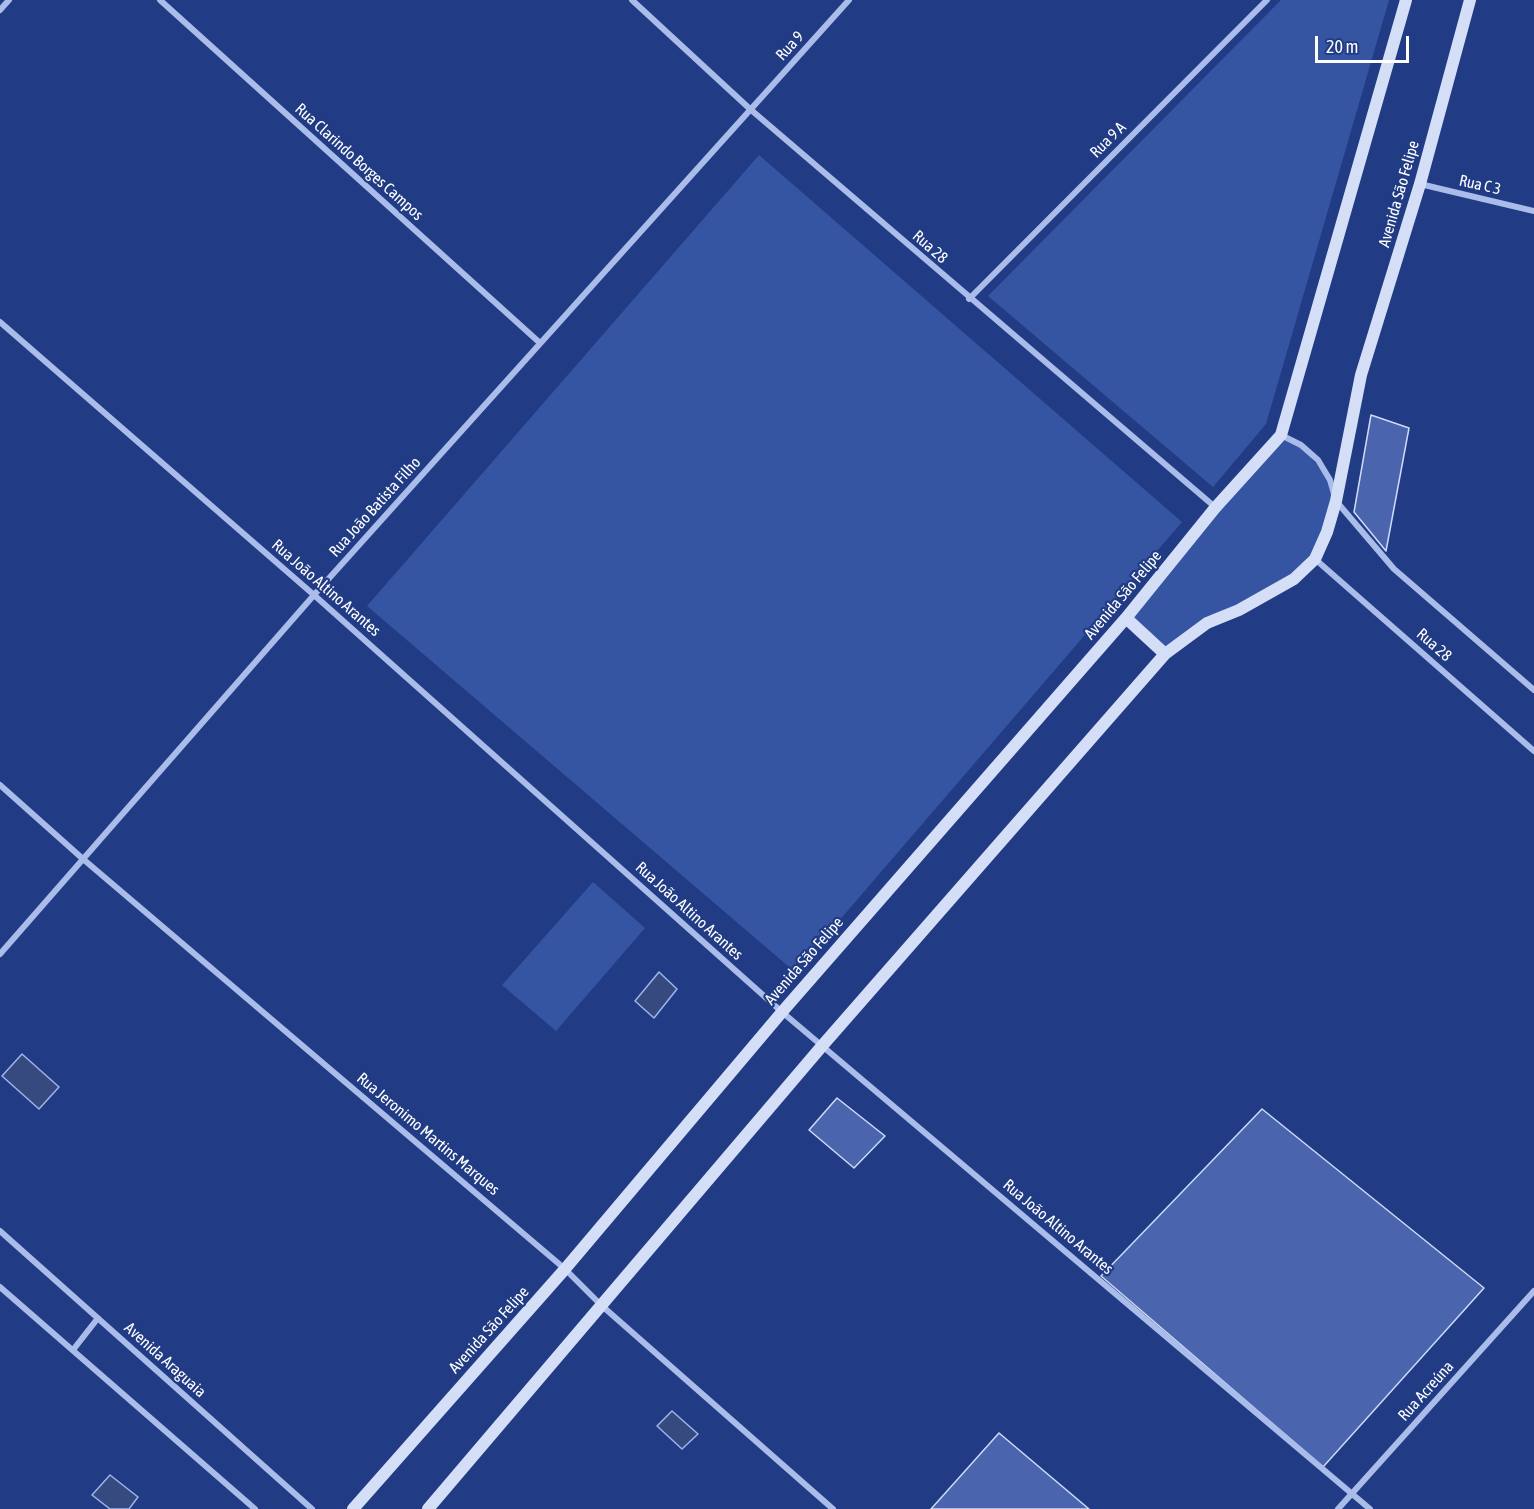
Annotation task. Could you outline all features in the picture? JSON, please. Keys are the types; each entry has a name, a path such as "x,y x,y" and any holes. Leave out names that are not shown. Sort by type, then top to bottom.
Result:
{"street":[{"path":"0,10 9,0"},
{"name":"Rua Clarindo Borges Campos","path":"160,0 540,343"},
{"name":"Rua 28","path":"632,0 750,110 1215,508"},
{"name":"Rua 9","path":"750,110 849,0"},
{"name":"Rua 9 A","path":"969,299 1267,0"},
{"name":"Avenida São Felipe","path":"353,1509 565,1269 782,1012 1126,618 1215,508 1281,435 1406,0"},
{"name":"Avenida São Felipe","path":"428,1509 822,1046 1165,654 1207,623 1239,610 1294,579 1315,559 1328,532 1361,375 1420,184 1470,0"},
{"name":"Rua João Batista Filho","path":"0,954 314,595 750,110"},
{"name":"Rua C 3","path":"1420,184 1534,212"},
{"name":"Rua João Altino Arantes","path":"0,322 314,595 782,1012 1370,1509"},
{"path":"1281,435 1301,445 1318,460 1330,480 1336,501 1394,569 1534,690"},
{"name":"Rua 28","path":"1315,559 1534,751"},
{"path":"1126,618 1165,654"},
{"name":"Rua Jeronimo Martins Marques","path":"0,786 565,1269 601,1305 833,1509"},
{"name":"Avenida Araguaia","path":"0,1231 312,1509"},
{"path":"0,1287 255,1509"},
{"name":"Rua Acreúna","path":"1338,1509 1534,1291"},
{"path":"73,1350 98,1318"}],"shaded area":[{"path":"1281,0 1389,0 1266,424 1213,487 988,296"},
{"path":"759,155 1182,522 795,972 367,606"},
{"path":"1280,438 1299,446 1314,461 1328,480 1334,501 1313,558 1278,586 1165,652 1129,619"},
{"path":"593,882 645,928 556,1031 502,985"},
{"path":"659,972 677,989 654,1018 635,1001"},
{"path":"22,1054 59,1087 39,1109 2,1076"},
{"path":"672,1411 698,1434 682,1449 657,1426"},
{"path":"110,1475 138,1497 129,1509 110,1509 92,1495"}],"building":[{"path":"1371,415 1409,428 1386,551 1354,512"},
{"path":"837,1098 885,1136 854,1168 809,1130"},
{"path":"1262,1109 1484,1288 1323,1467 1101,1276"},
{"path":"999,1433 1089,1509 931,1509"}]}
